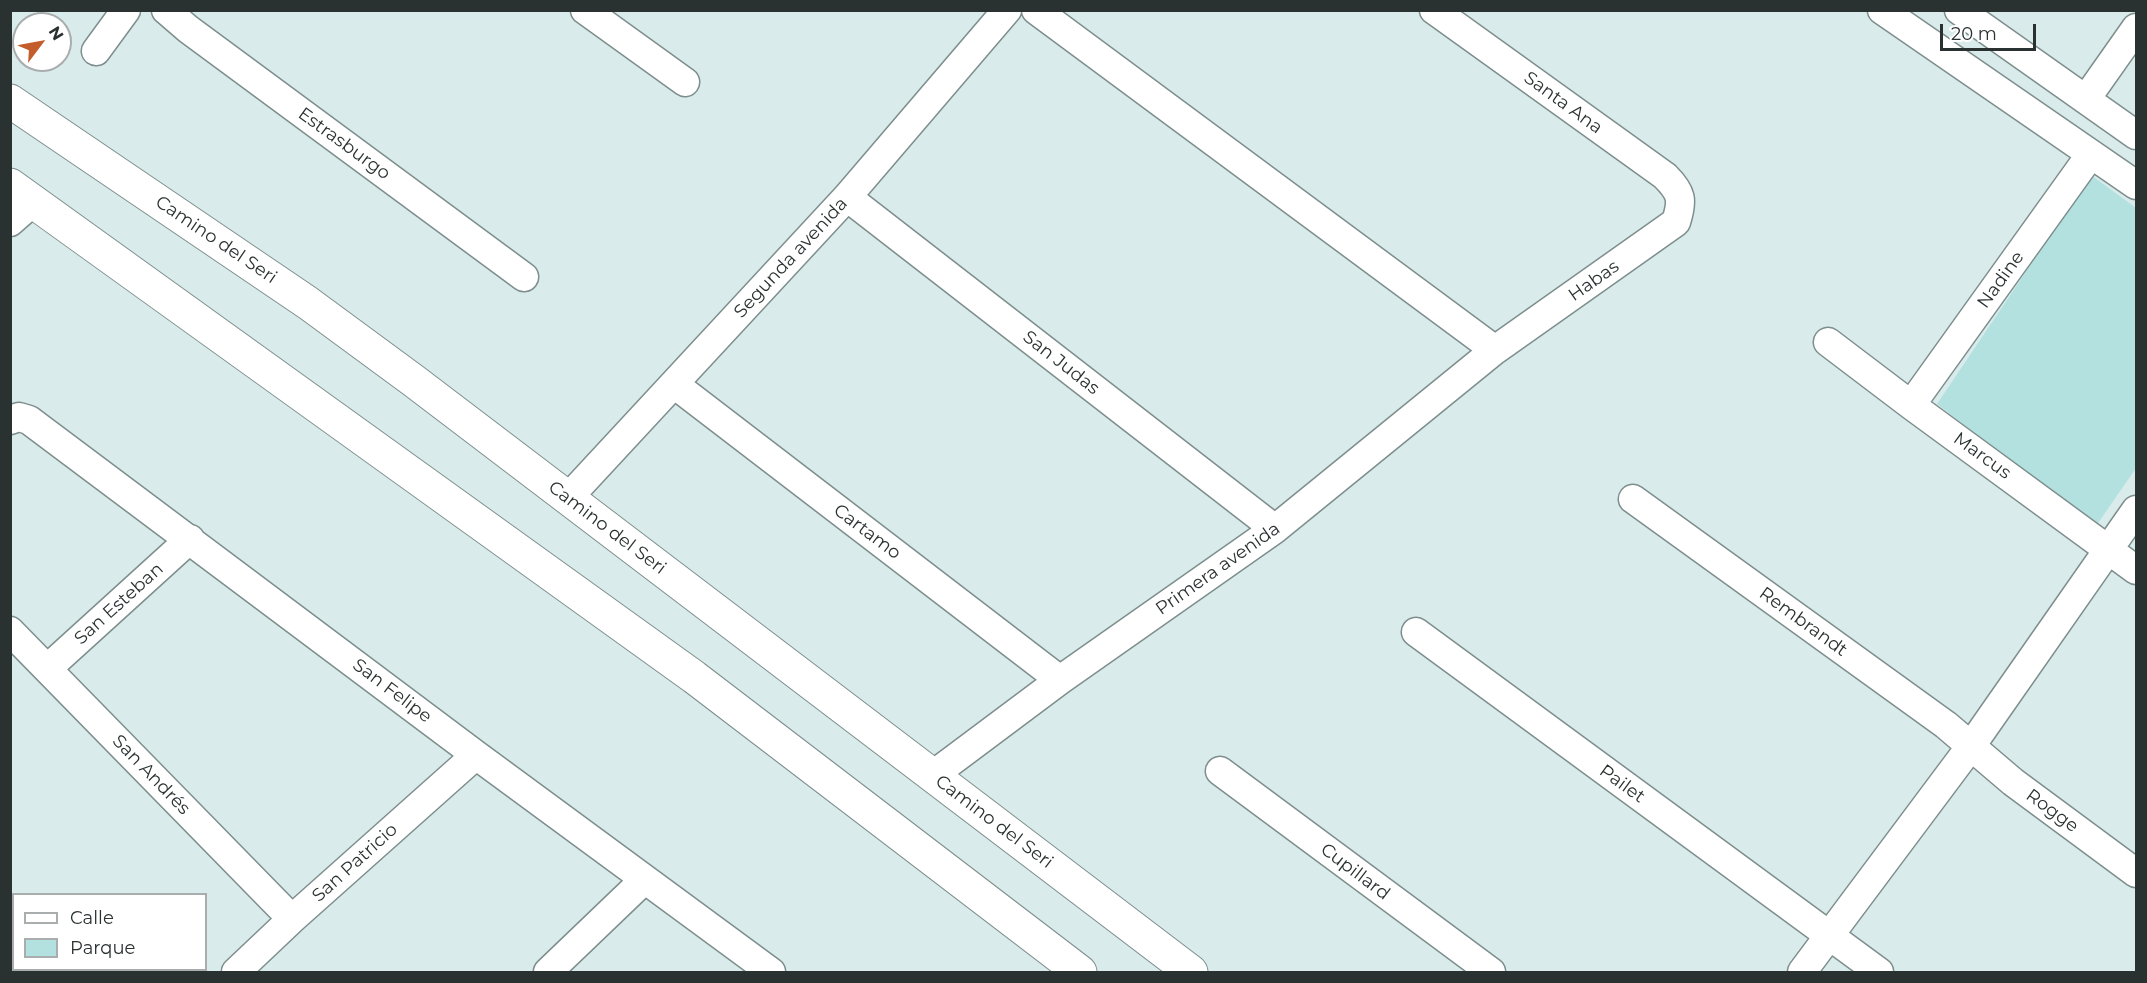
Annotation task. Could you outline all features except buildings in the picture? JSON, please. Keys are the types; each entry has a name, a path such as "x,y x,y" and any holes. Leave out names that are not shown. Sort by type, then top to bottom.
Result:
{"main road":[{"name":"Camino del Seri","path":"10,101 308,303 414,381 1191,972"},
{"path":"18,202 694,677 1080,972"}],"street":[{"path":"96,51 126,10"},
{"name":"Estrasburgo","path":"166,10 188,29 524,277"},
{"path":"585,10 685,82"},
{"name":"Segunda avenida","path":"567,499 847,197 1007,10"},
{"path":"1036,10 1495,350"},
{"name":"Santa Ana","path":"1434,10 1665,176 1676,188 1682,204"},
{"path":"1882,10 2136,185"},
{"path":"1959,10 2092,91 2136,135"},
{"path":"2092,91 2136,28"},
{"name":"Nadine","path":"1911,405 2091,154"},
{"name":"San Judas","path":"847,197 1275,529"},
{"name":"Habas","path":"1495,350 1676,222 1682,204"},
{"name":"Marcus","path":"1828,342 2136,570"},
{"name":"Primera avenida","path":"933,775 1060,680 1275,529 1495,350"},
{"name":"Cartamo","path":"675,384 1060,680"},
{"name":"San Felipe","path":"10,420 19,417 29,420 644,880 771,972"},
{"name":"Rembrandt","path":"1633,499 1946,725 1971,746"},
{"path":"1802,972 1971,746 2136,510"},
{"name":"San Esteban","path":"48,668 190,539"},
{"name":"San Andrés","path":"10,631 292,920"},
{"name":"Pailet","path":"1416,632 1880,972"},
{"name":"Rogge","path":"1971,746 2013,782 2136,873"},
{"name":"San Patricio","path":"236,972 476,755"},
{"name":"Cupillard","path":"1220,771 1491,972"},
{"path":"548,972 644,880"}],"green space":[{"path":"2091,175 2136,208 2136,468 2096,526 1937,404"}]}
